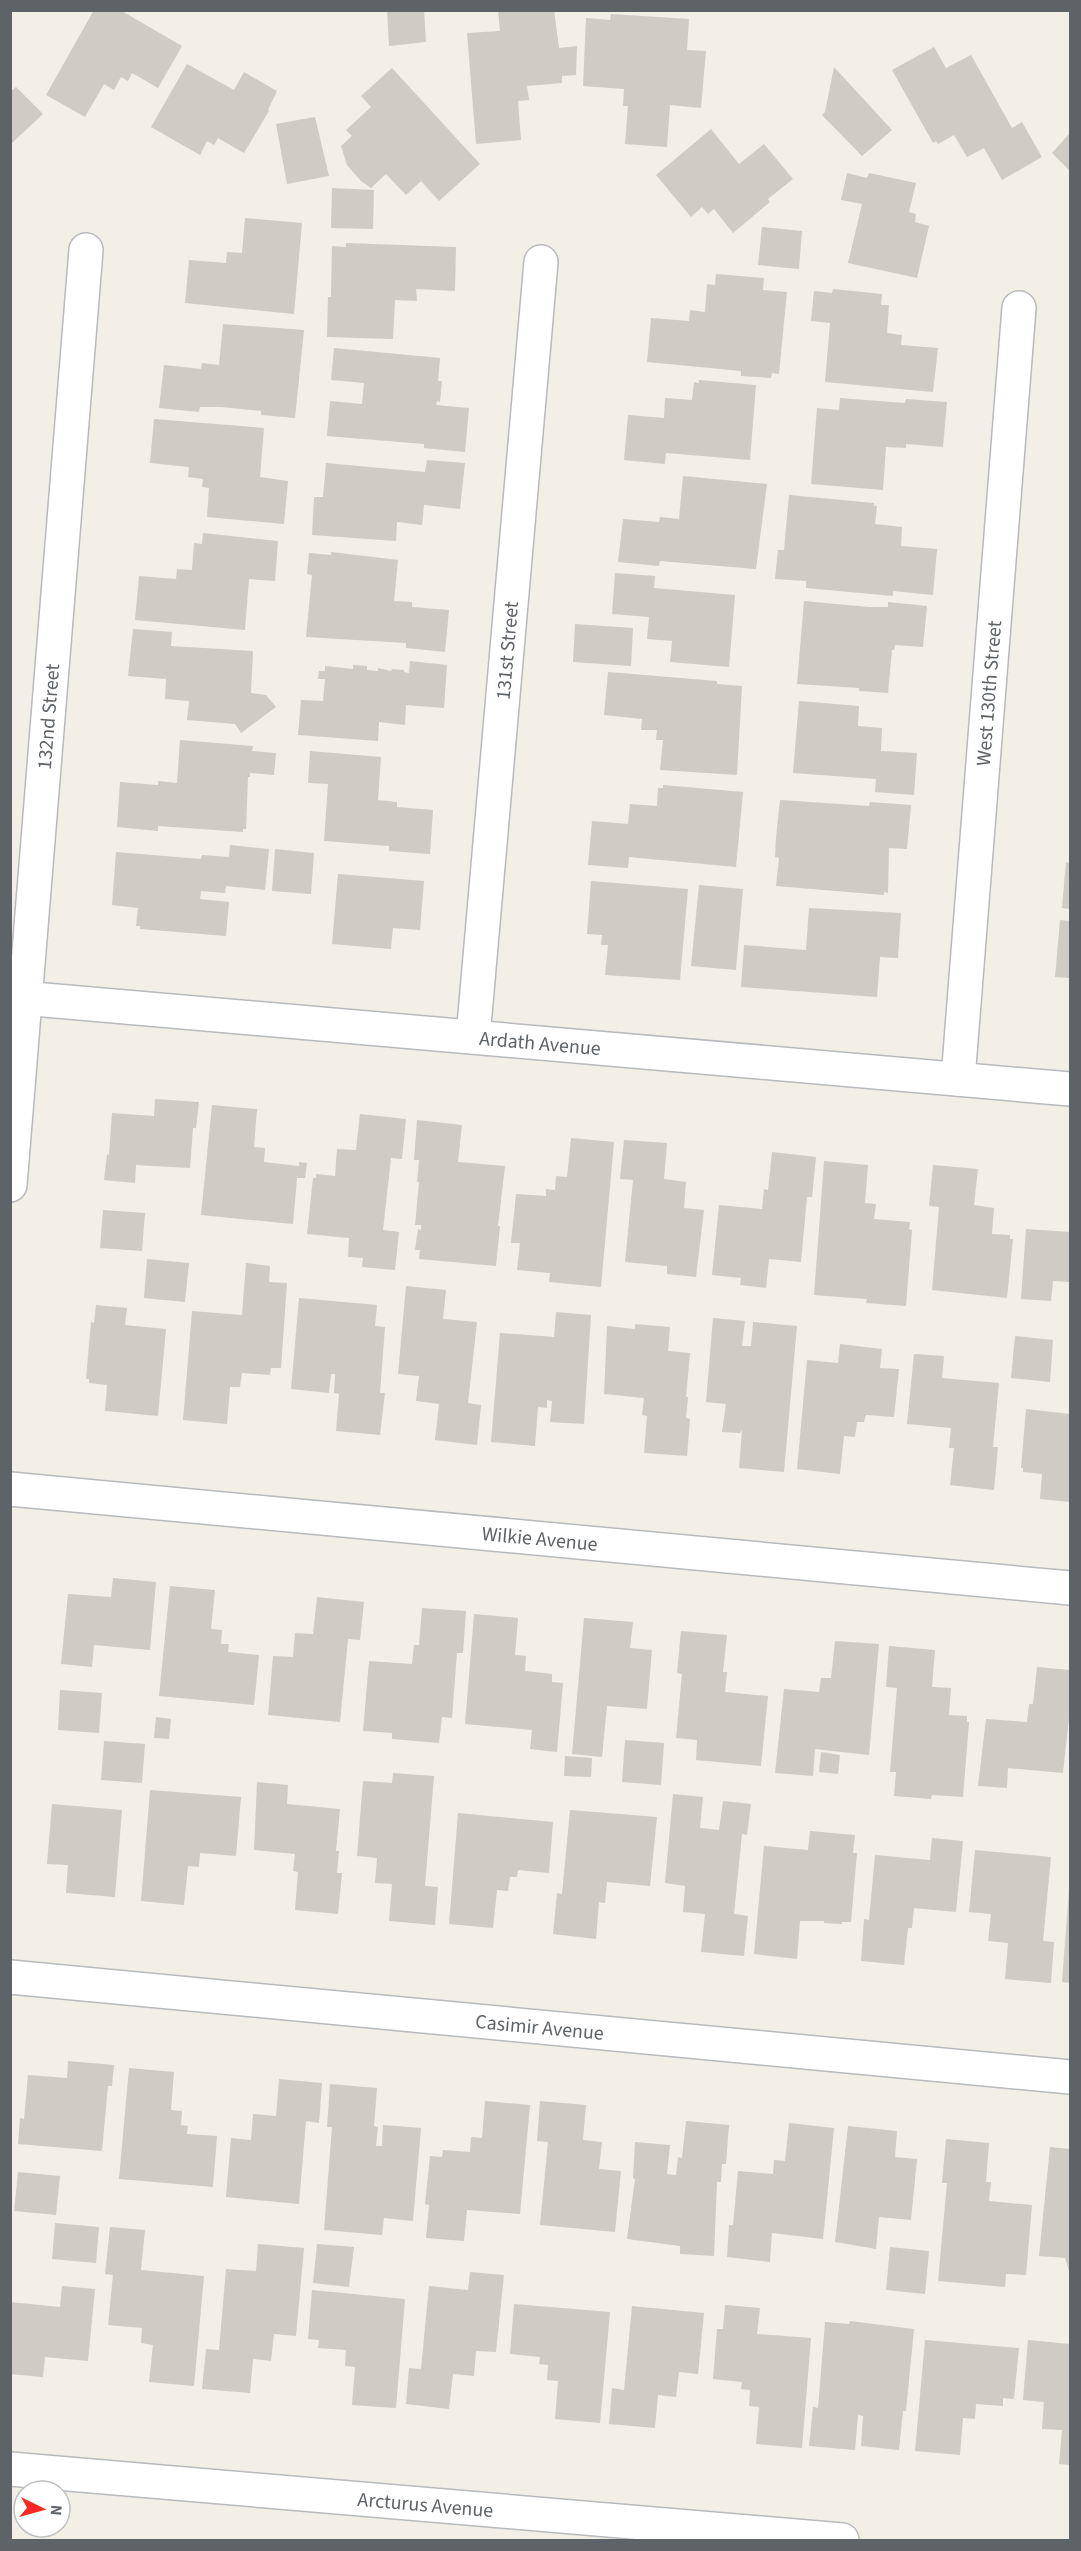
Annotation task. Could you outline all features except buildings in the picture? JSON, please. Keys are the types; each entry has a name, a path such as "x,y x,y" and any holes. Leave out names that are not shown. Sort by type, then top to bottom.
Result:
{"street":[{"name":"132nd Street","path":"10,1185 18,998 86,250"},
{"name":"131st Street","path":"473,1037 541,262"},
{"name":"West 130th Street","path":"958,1079 1019,308"},
{"name":"Ardath Avenue","path":"18,998 1071,1089"},
{"name":"Wilkie Avenue","path":"10,1489 1071,1588"},
{"name":"Casimir Avenue","path":"10,1977 1071,2077"},
{"name":"Arcturus Avenue","path":"10,2469 842,2541"}]}
